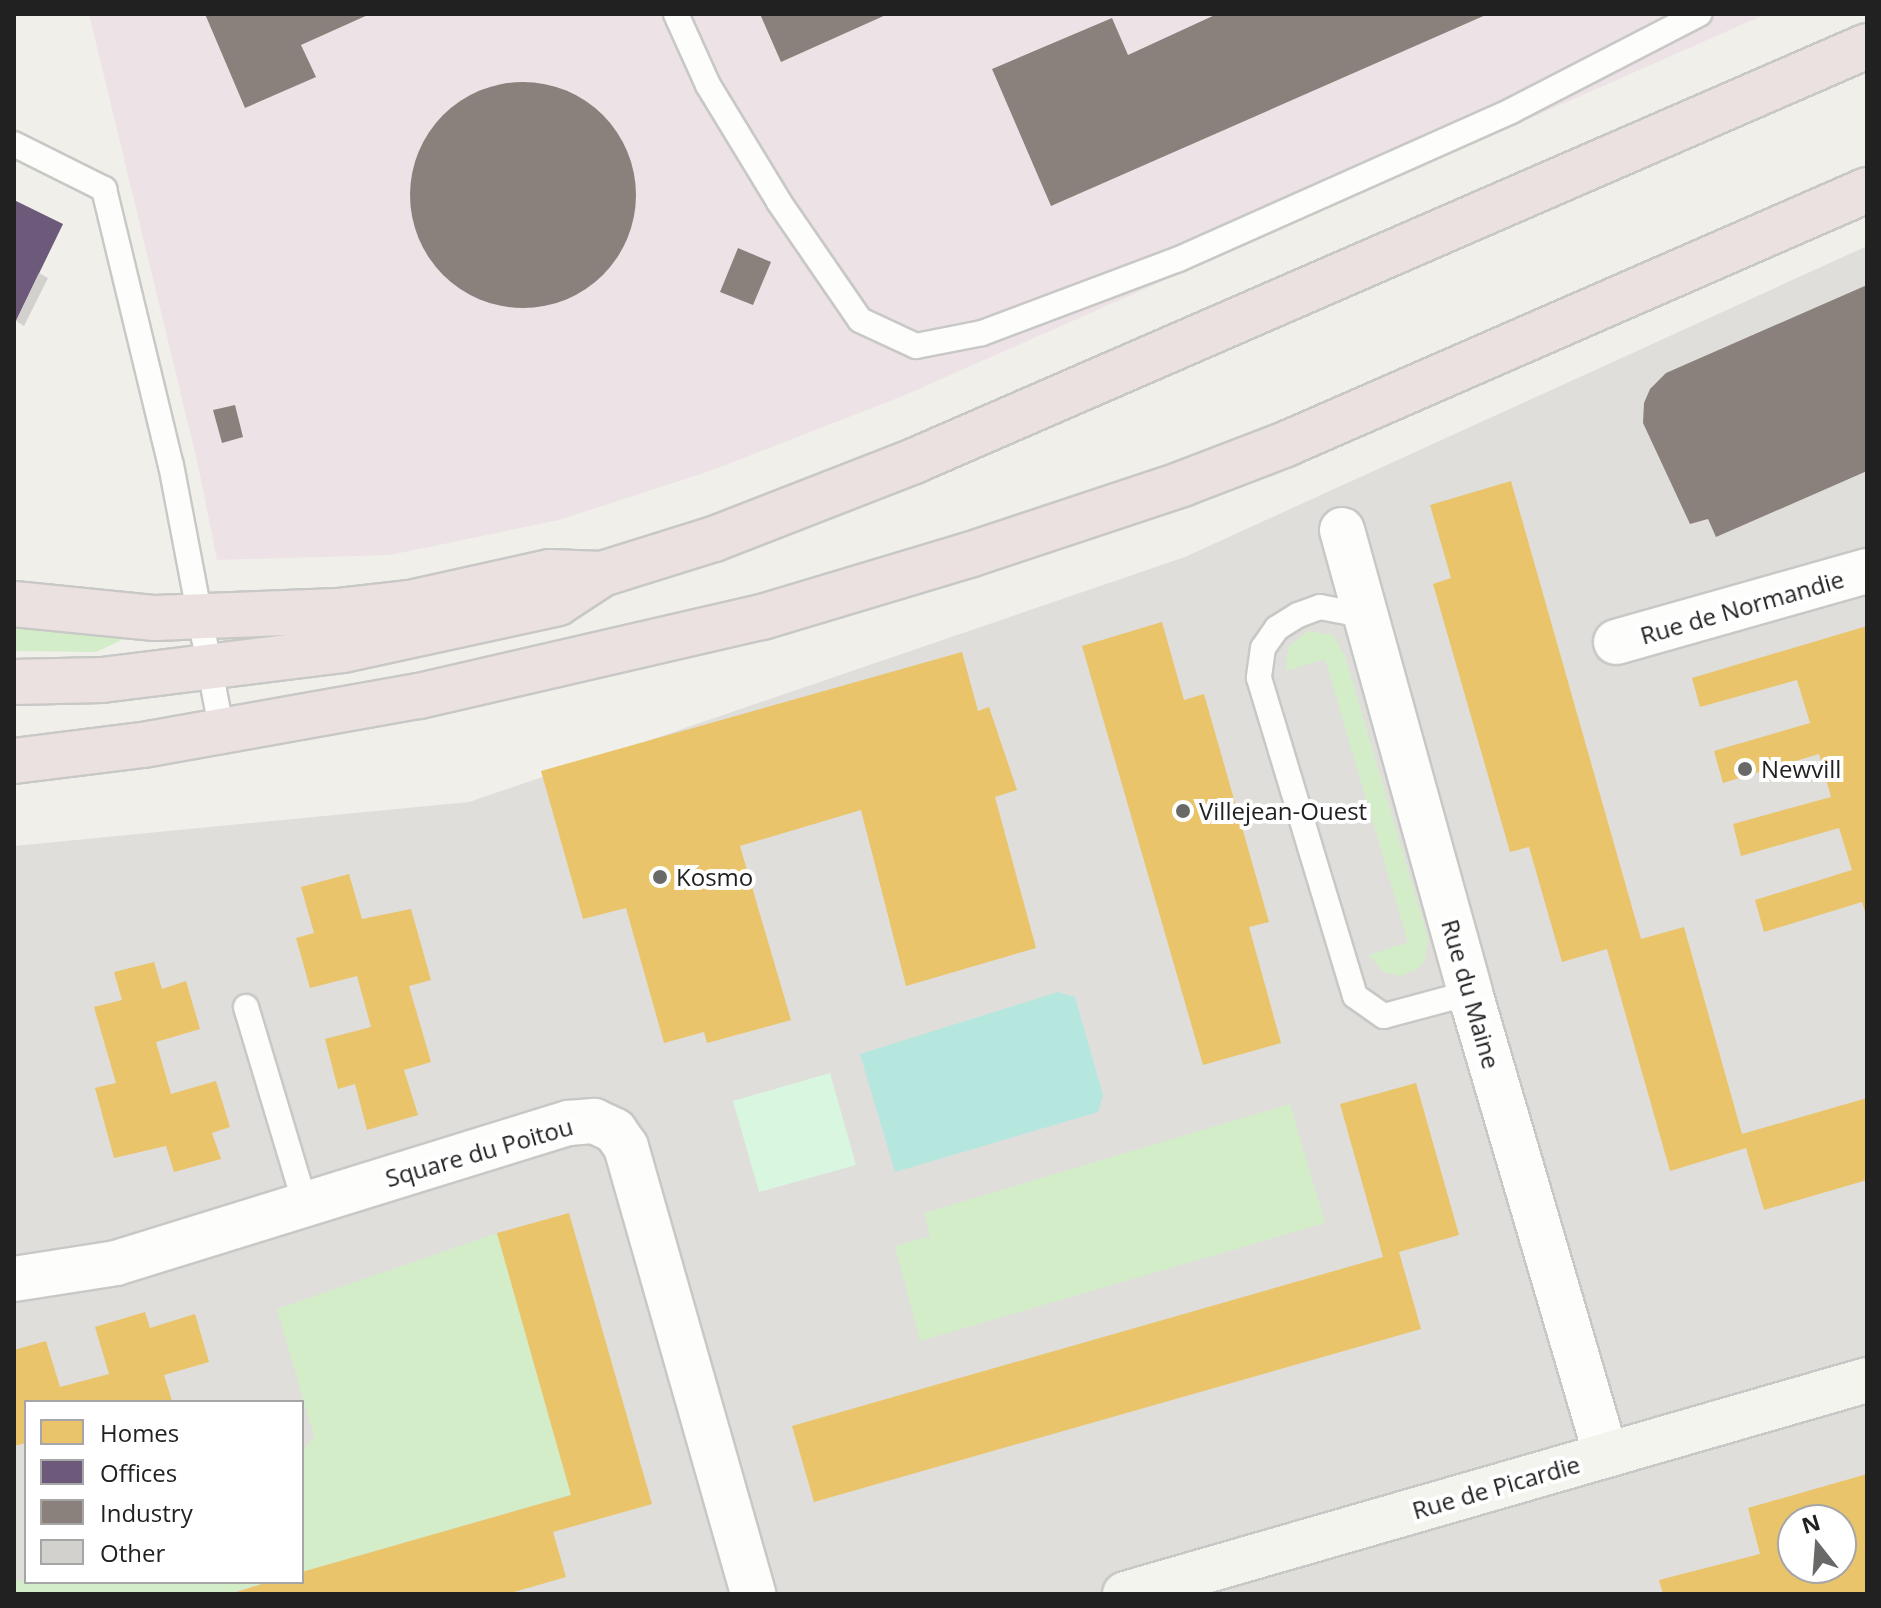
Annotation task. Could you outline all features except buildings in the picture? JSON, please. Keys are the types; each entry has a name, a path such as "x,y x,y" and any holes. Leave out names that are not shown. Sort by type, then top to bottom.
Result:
{"highway":[{"path":"14,682 102,680 210,669 343,650 558,603 602,574 714,539 914,461 1867,46"},
{"path":"14,761 222,732 419,696 762,617 1077,520 1286,444 1867,190"},
{"path":"14,604 155,618 337,611 410,603 550,572 602,574"}],"street":[{"name":"Rue du Maine","path":"1342,530 1470,993 1606,1455"},
{"name":"Rue de Normandie","path":"1616,642 1867,571"},
{"name":"Square du Poitou","path":"14,1279 116,1263 569,1123 594,1121 615,1131 626,1147 753,1594"},
{"name":"Rue de Picardie","path":"1125,1594 1867,1380"}],"lane":[{"path":"676,14 716,98 779,202 860,320 916,346 982,333 1179,259 1511,111 1699,14"},
{"path":"14,144 104,189 171,465 222,732"},
{"path":"1367,616 1320,607 1298,615 1277,628 1263,648 1259,678 1355,996 1384,1016 1470,993"},
{"path":"246,1007 305,1204"}],"shaded area":[{"path":"89,14 1766,14 903,396 710,471 559,520 390,555 217,560 198,465"},
{"path":"1867,246 1867,1594 14,1594 14,846 469,802 1185,557"},
{"path":"1058,992 1075,997 1103,1095 1098,1112 895,1172 860,1054"}],"green space":[{"path":"14,626 130,636 96,652 14,651"},
{"path":"1308,631 1333,635 1345,656 1428,938 1425,961 1416,970 1400,976 1383,972 1369,955 1408,942 1325,659 1286,671 1288,647"},
{"path":"830,1073 856,1165 759,1192 733,1101"},
{"path":"1290,1104 1325,1223 920,1341 895,1246 930,1236 924,1213"},
{"path":"497,1233 571,1495 304,1571 304,1449 314,1437 277,1309"},
{"path":"24,1580 24,1584 261,1584 226,1594 14,1594 14,1582"}],"place":[{"name":"Newvill","path":"1745,769"},
{"name":"Villejean-Ouest","path":"1183,811"},
{"name":"Kosmo","path":"660,877"}]}
